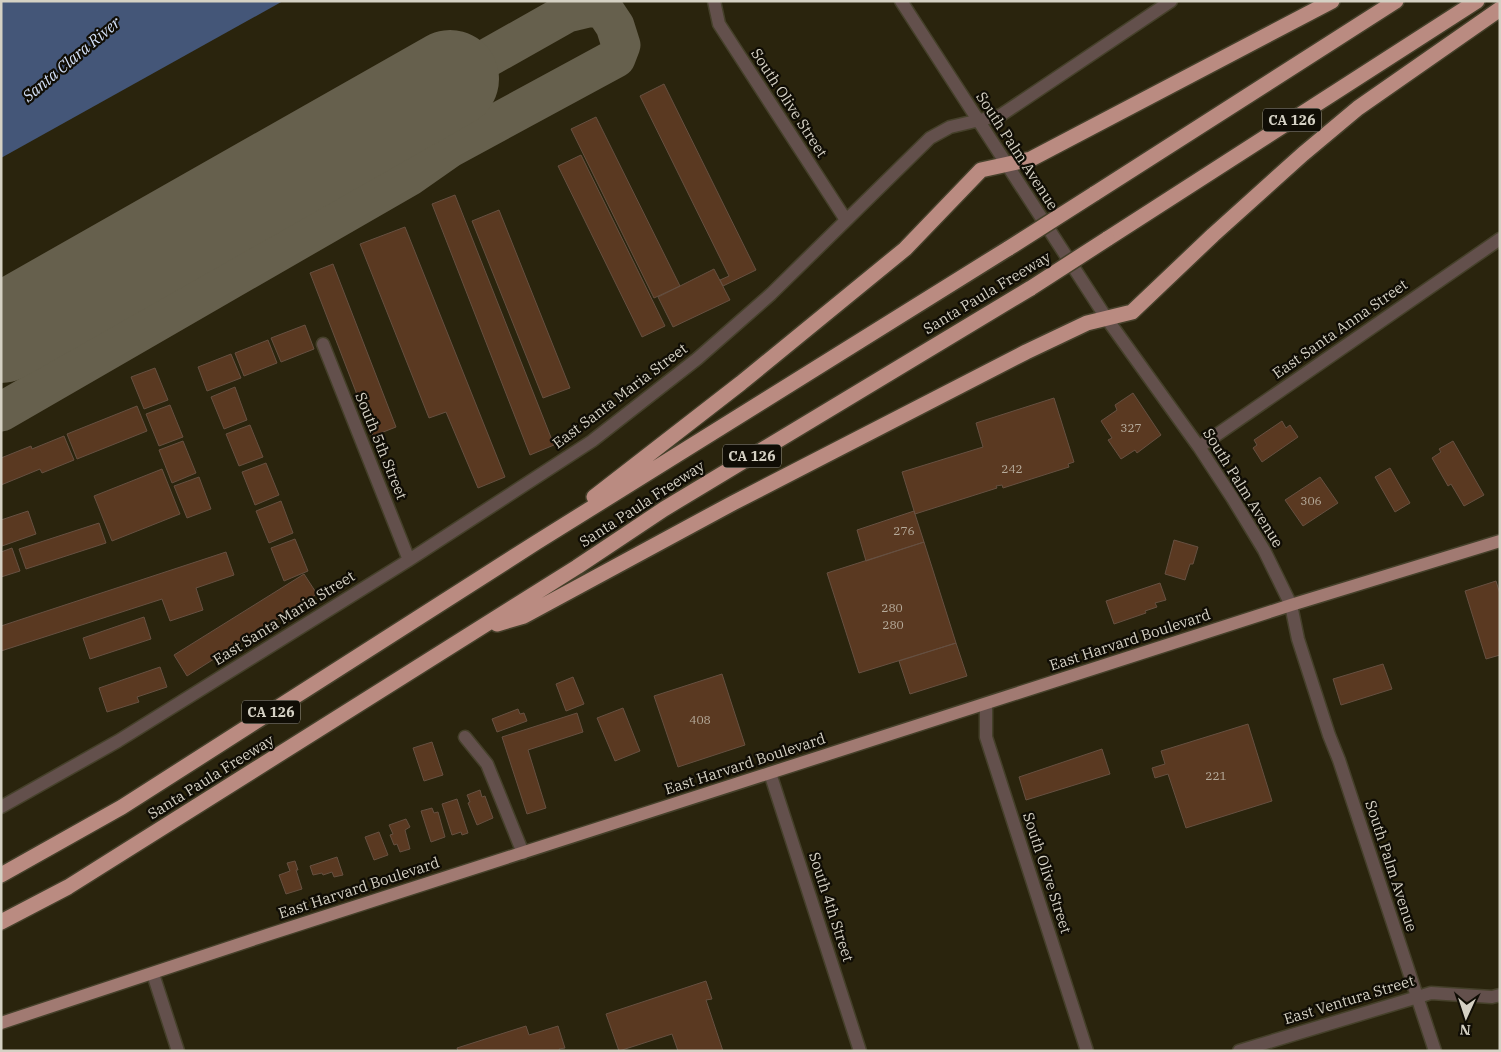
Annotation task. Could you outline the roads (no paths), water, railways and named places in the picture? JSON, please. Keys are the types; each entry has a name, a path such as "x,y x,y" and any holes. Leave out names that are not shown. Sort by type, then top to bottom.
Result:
{"highway":[{"path":"537,542 741,383 905,249 981,170 1031,159 1332,1"},
{"name":"Santa Paula Freeway","path":"1,875 122,807 537,542 1009,248 1396,1"},
{"name":"Santa Paula Freeway","path":"1,922 68,887 477,631 664,509 1030,288 1477,1"},
{"path":"477,631 524,616 733,503 1018,356 1087,323 1132,312 1213,235 1358,108 1500,9"}],"main road":[{"name":"East Harvard Boulevard","path":"1,1023 770,773 1290,606 1500,541"}],"street":[{"name":"South Olive Street","path":"714,1 719,24 846,220"},
{"name":"South Palm Avenue","path":"901,1 1107,319 1198,447 1260,544 1290,606 1298,639 1329,735 1339,760 1435,1051"},
{"name":"East Santa Maria Street","path":"1,807 118,741 409,560 600,435 712,346 771,294 930,138 950,127 1001,115 1171,1"},
{"name":"East Santa Anna Street","path":"1198,447 1500,239"},
{"name":"South 5th Street","path":"323,344 409,560"},
{"name":"South Olive Street","path":"986,704 986,736 1087,1051"},
{"path":"465,737 487,764 524,853"},
{"name":"South 4th Street","path":"770,773 860,1051"},
{"path":"153,974 178,1051"},
{"name":"East Ventura Street","path":"1239,1051 1431,993 1492,997 1500,995"}],"water":[{"name":"Santa Clara River","path":"1,1 283,1 1,158"}]}
